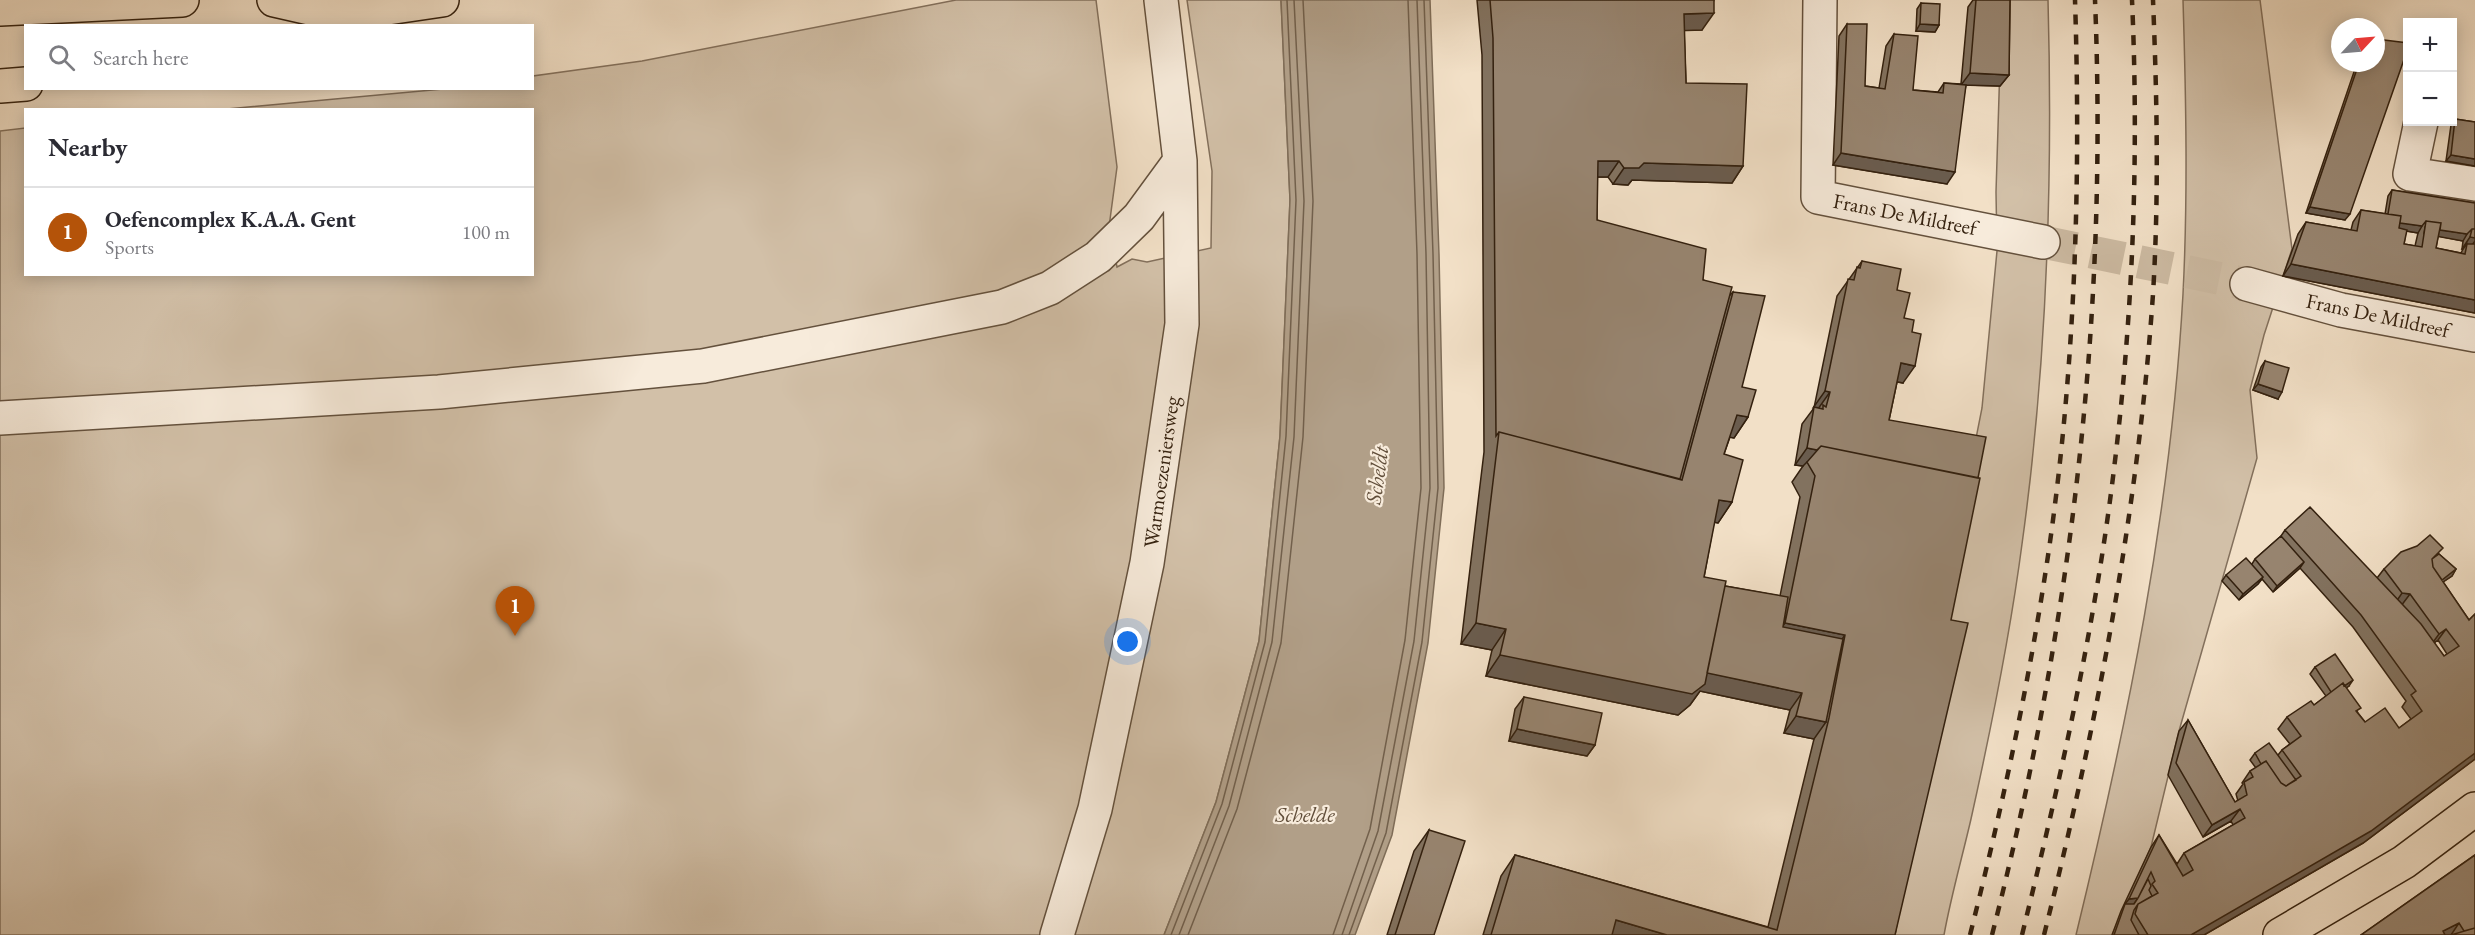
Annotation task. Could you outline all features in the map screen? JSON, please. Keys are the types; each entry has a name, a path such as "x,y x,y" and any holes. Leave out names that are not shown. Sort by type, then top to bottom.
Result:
{"main road":[{"path":"0,9 182,0"},
{"path":"274,0 331,20 442,0"},
{"path":"0,86 24,84"},
{"path":"2280,935 2404,862 2475,809"}],"street":[{"name":"Warmoezeniersweg","path":"1057,935 1095,809 1147,563 1182,324 1180,161 1161,0"},
{"name":"Frans De Mildreef","path":"1821,0 1818,197 2043,242"},
{"path":"2420,126 2410,174 2475,184"},
{"path":"0,418 439,392 703,366 1002,307 1050,288 1098,257 1139,217 1180,161"},
{"name":"Frans De Mildreef","path":"2247,284 2341,310 2475,335"}],"shaded area":[{"path":"956,0 1096,0 1117,167 1109,227 1117,267 1132,259 1147,262 1211,248 1212,171 1187,0 1281,0 1290,200 1280,436 1259,641 1216,802 1164,935 0,935 0,131 24,128 24,276 534,276 534,108 238,108 432,90 534,90 534,76 642,61"},
{"path":"2002,0 2048,0 2049,205 2043,341 2030,476 2017,579 2000,682 1944,935 1892,935 1936,641 1982,408 1997,251 1996,192"},
{"path":"2183,0 2260,0 2292,249 2264,335 2250,390 2257,458 2179,731 2151,847 2112,935 2076,935 2129,697 2157,537 2168,456 2177,375 2185,257 2186,147"}],"water":[{"name":"Schelde","path":"1281,0 1430,0 1444,488 1428,643 1392,835 1355,935 1164,935 1216,802 1259,641 1280,436 1290,200"}],"building":[{"path":"1490,0 1714,0 1714,13 1684,14 1686,83 1747,84 1743,166 1644,163 1639,168 1624,168 1619,161 1598,161 1597,220 1706,249 1703,280 1732,287 1680,479 1499,432 1496,436 1493,38"},
{"path":"1976,0 2010,0 2009,75 1970,73"},
{"path":"1921,3 1940,4 1939,25 1920,24"},
{"path":"1847,24 1867,24 1865,86 1885,89 1894,34 1918,36 1913,90 1943,93 1944,83 1966,85 1955,172 1841,153"},
{"path":"2385,40 2403,42 2403,62 2350,214 2310,207 2356,72 2385,72"},
{"path":"2457,119 2475,122 2475,159 2451,155"},
{"path":"2392,190 2475,203 2475,229 2467,234 2440,230 2441,223 2426,221 2422,226 2400,223 2401,216 2388,214"},
{"path":"2361,210 2401,216 2399,228 2407,230 2404,244 2422,247 2426,221 2441,223 2436,248 2465,254 2467,244 2475,244 2475,300 2291,264 2306,222 2357,231"},
{"path":"2472,229 2475,229 2475,238 2470,237"},
{"path":"1862,261 1901,269 1897,290 1910,293 1904,318 1914,320 1912,332 1921,334 1915,366 1901,363 1889,420 1986,437 1978,478 1821,446 1817,450 1807,448 1814,407 1823,409 1823,405 1826,407 1830,392 1825,391 1848,279 1854,280 1857,267 1860,268"},
{"path":"1733,292 1765,296 1742,387 1756,390 1748,417 1737,415 1724,454 1743,460 1732,502 1719,500 1704,577 1726,581 1705,684 1692,694 1500,655 1506,629 1476,623 1499,432 1682,480"},
{"path":"2265,361 2289,368 2282,392 2258,384"},
{"path":"1821,446 1980,478 1951,620 1968,623 1895,935 1667,935 1616,920 1612,935 1491,935 1515,855 1777,930 1829,718 1845,635 1785,623 1815,476 1807,462"},
{"path":"2310,507 2421,624 2444,656 2459,646 2446,629 2439,634 2410,594 2402,593 2384,569 2401,552 2417,546 2430,535 2443,548 2432,559 2433,567 2469,620 2475,614 2475,753 2371,831 2191,935 2148,935 2135,914 2138,904 2158,893 2152,884 2155,881 2151,872 2138,898 2129,899 2159,835 2183,876 2193,870 2184,853 2245,818 2240,809 2212,825 2176,763 2188,720 2235,802 2247,795 2244,782 2253,777 2250,771 2266,761 2281,783 2286,786 2301,776 2282,750 2301,736 2287,717 2311,701 2314,705 2343,683 2361,708 2356,711 2365,722 2385,708 2399,728 2422,711 2411,695 2416,691 2361,615 2285,530"},
{"path":"2281,536 2304,562 2277,586 2255,559"},
{"path":"2439,554 2456,569 2442,580 2433,567 2432,559"},
{"path":"2246,558 2263,577 2243,594 2226,575"},
{"path":"1725,586 1788,597 1783,627 1843,639 1826,722 1796,716 1802,693 1707,673"},
{"path":"2335,654 2353,680 2344,686 2343,683 2331,692 2315,667"},
{"path":"1524,697 1602,713 1595,745 1517,729"},
{"path":"2269,743 2296,780 2286,786 2281,783 2266,761 2261,764 2255,753"},
{"path":"1429,830 1465,841 1434,935 1395,935"},
{"path":"2475,855 2475,928 2464,931 2459,923 2443,931 2445,935 2361,935"},
{"path":"2148,879 2152,896 2138,904 2131,920 2139,935 2114,935 2125,904 2134,904"},
{"path":"2475,928 2475,935 2451,935"}],"tunnel":[{"path":"2043,242 2247,284"}],"railway":[{"path":"1970,935 2024,695 2058,481 2074,275 2077,138 2075,0"},
{"path":"1992,935 2020,819 2043,704 2063,588 2078,471 2089,354 2096,237 2098,119 2095,0"},
{"path":"2022,935 2050,819 2087,645 2106,528 2121,411 2133,235 2135,117 2132,0"},
{"path":"2044,935 2098,697 2126,537 2137,456 2155,258 2157,147 2153,0"}],"place":[{"name":"Oefencomplex K.A.A. Gent","path":"515,636"}],"water label":[{"name":"Scheldt","path":"1377,475"}]}
